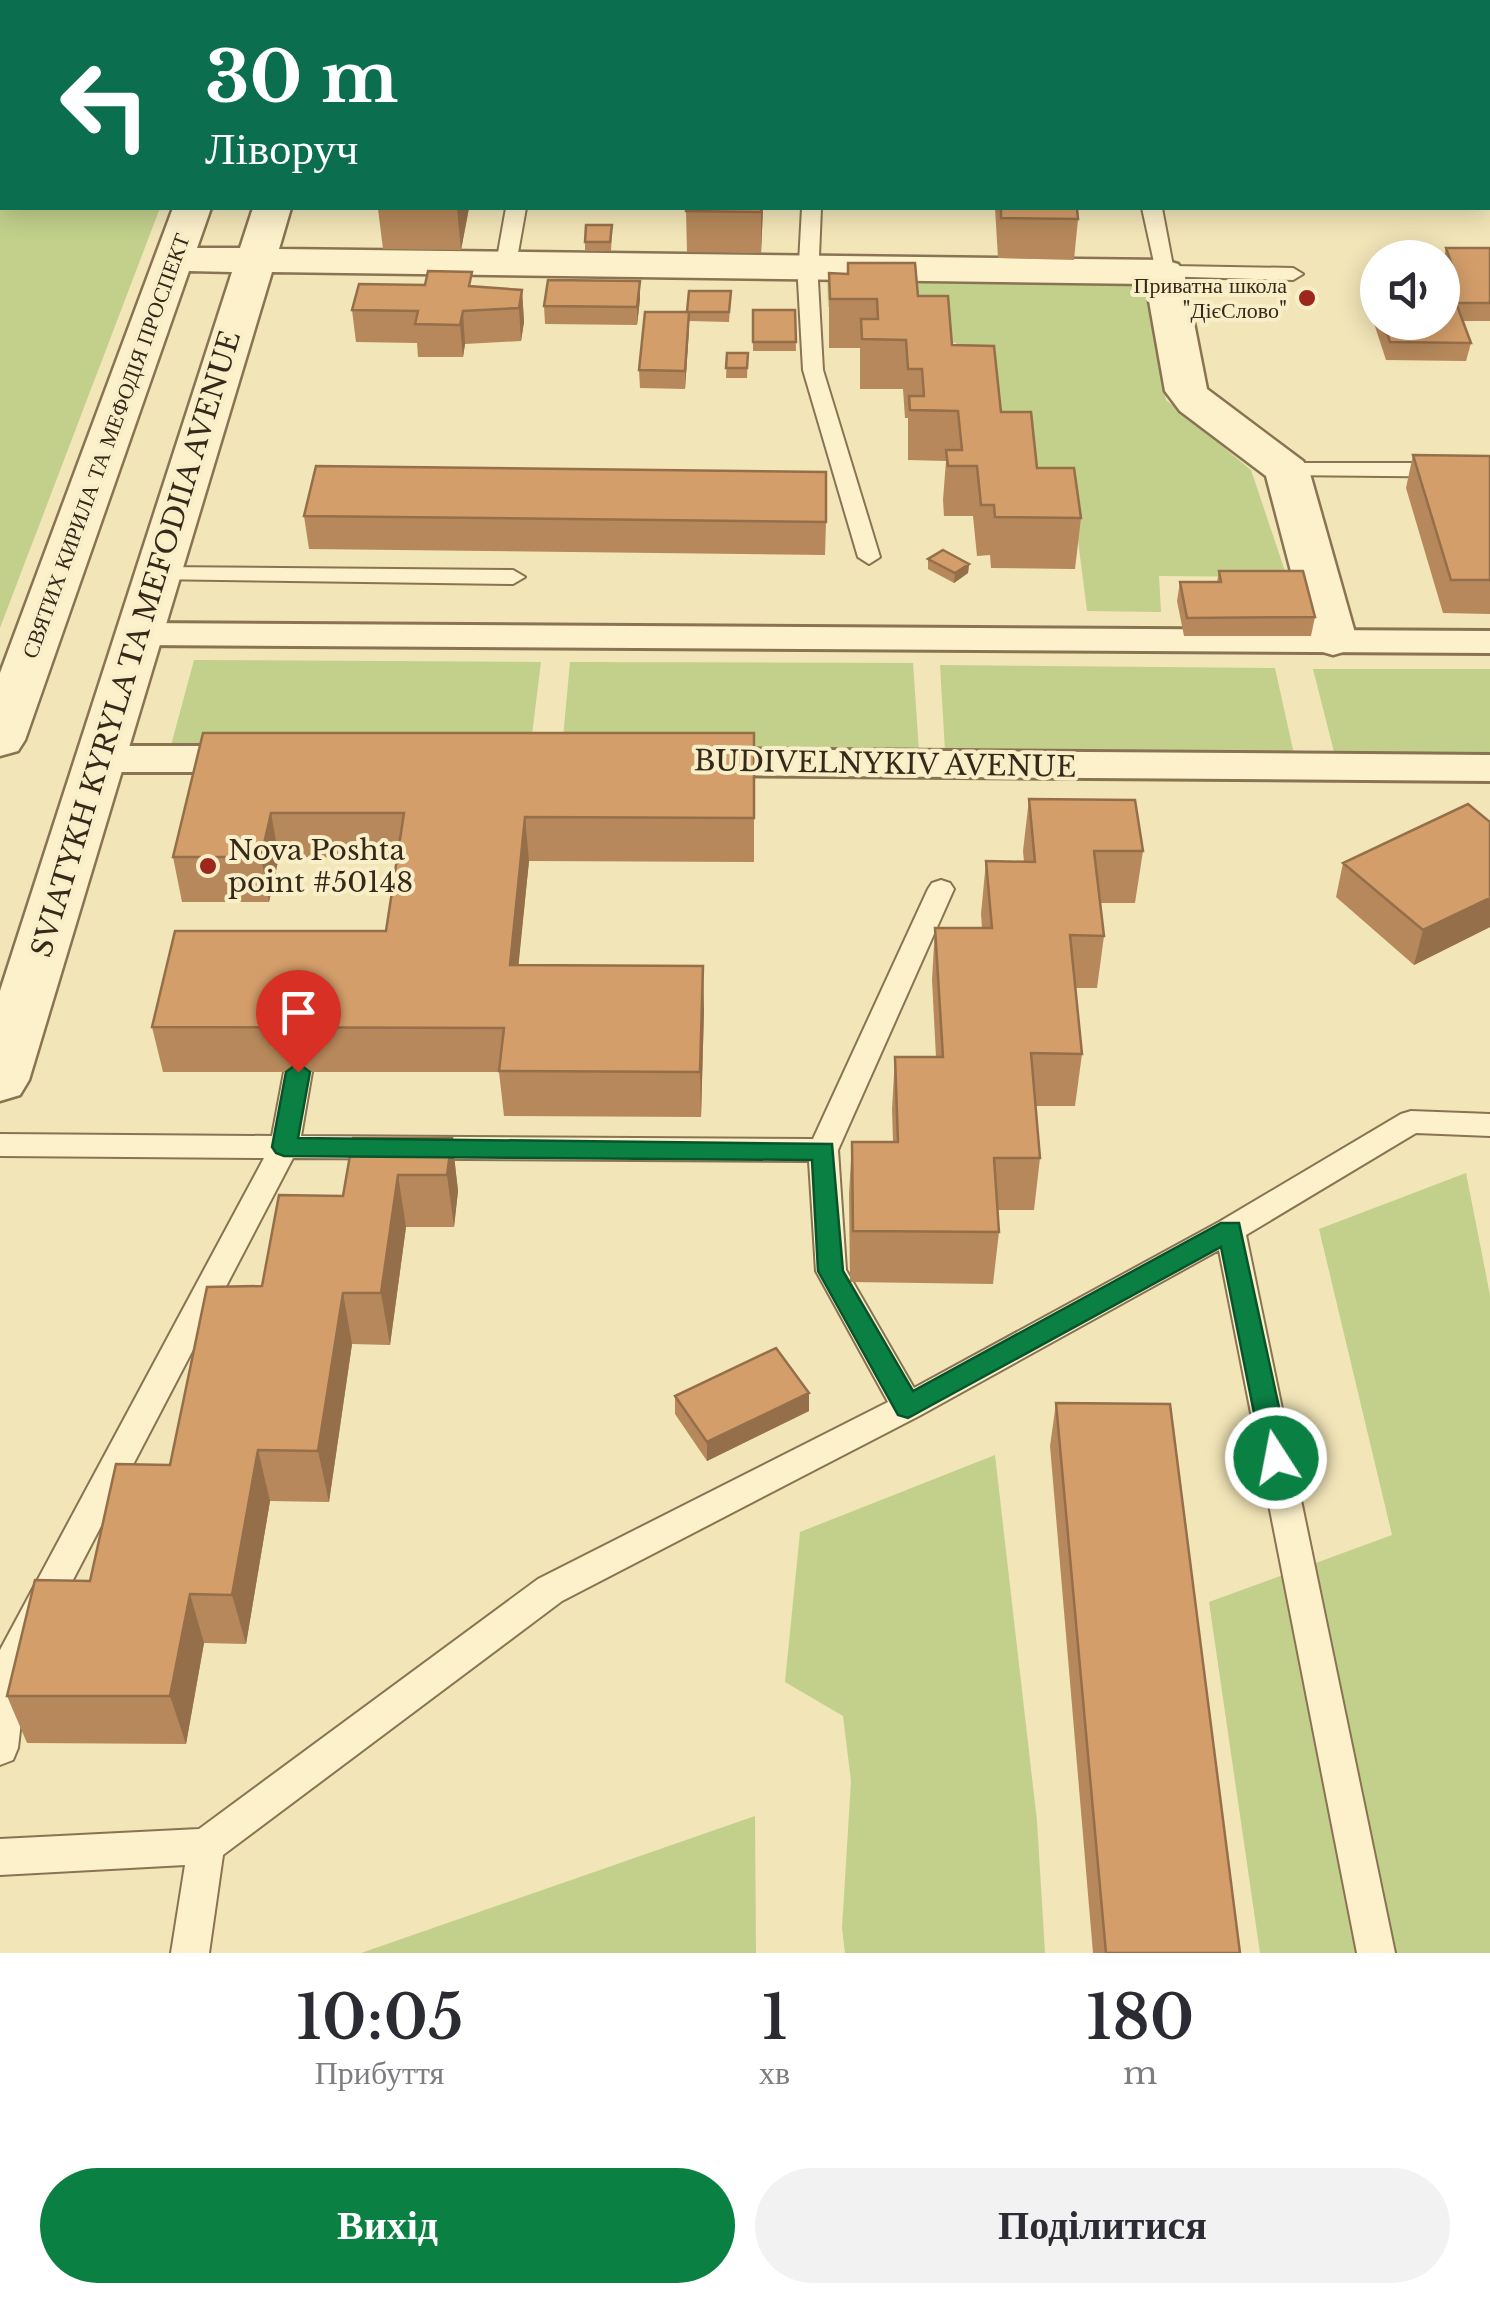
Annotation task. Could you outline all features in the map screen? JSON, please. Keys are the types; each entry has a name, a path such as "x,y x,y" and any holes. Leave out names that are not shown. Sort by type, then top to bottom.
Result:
{"street":[{"name":"СВЯТИХ КИРИЛА ТА МЕФОДІЯ ПРОСПЕКТ","path":"0,740 191,210"},
{"name":"SVIATYKH KYRYLA TA MEFODIIA AVENUE","path":"0,1080 271,210"},
{"path":"174,258 1164,272 1186,391 1195,402 1286,470 1333,640"},
{"path":"139,634 1490,642"},
{"path":"100,759 286,760"},
{"name":"BUDIVELNYKIV AVENUE","path":"658,762 1490,768"}],"lane":[{"path":"506,264 516,210"},
{"path":"811,210 813,370 869,557"},
{"path":"1152,210 1164,272 1292,274"},
{"path":"1286,470 1490,470"},
{"path":"158,574 514,577"},
{"path":"908,1407 831,1271 824,1150 941,889"},
{"path":"0,1748 10,1666 284,1147 298,1072"},
{"path":"0,1857 206,1846 550,1590 908,1407 1230,1230 1411,1122 1490,1125"},
{"path":"0,1145 824,1150"},
{"path":"1230,1230 1376,1953"},
{"path":"190,1953 206,1846"}],"green space":[{"path":"0,210 159,210 0,628"},
{"path":"827,277 1146,283 1166,400 1251,470 1287,577 1159,576 1161,612 1087,611 1075,517 1006,461 1000,392 959,391 956,343 928,342 926,308 828,307"},
{"path":"194,660 541,662 530,751 170,749"},
{"path":"570,662 913,663 919,751 562,749"},
{"path":"940,665 1275,668 1294,754 945,751"},
{"path":"1313,669 1490,669 1490,753 1334,752"},
{"path":"1466,1173 1490,1295 1490,1953 1260,1953 1209,1602 1392,1535 1319,1229"},
{"path":"995,1455 1037,1821 1045,1953 845,1953 842,1928 851,1781 843,1716 785,1682 800,1532"},
{"path":"755,1816 756,1953 361,1953"}],"building":[{"path":"686,210 762,210 761,212"},
{"path":"1001,210 1077,210 1078,219 1001,218"},
{"path":"586,225 612,225 610,242 585,242"},
{"path":"1460,248 1490,248 1490,303 1460,303"},
{"path":"848,263 915,263 918,296 948,296 952,345 994,346 1001,412 1031,412 1037,468 1074,468 1081,518 995,517 994,505 981,505 977,466 948,466 946,450 962,450 958,411 910,410 909,396 924,396 922,369 908,369 906,340 862,339 861,319 878,319 877,299 830,299 829,273 848,274"},
{"path":"428,271 472,272 469,286 522,290 519,308 463,311 460,325 415,324 418,311 352,310 359,284 425,285"},
{"path":"548,280 640,281 637,307 544,306"},
{"path":"689,291 731,291 729,312 687,312"},
{"path":"753,310 795,310 796,342 753,342"},
{"path":"645,312 689,312 685,371 639,370"},
{"path":"1460,314 1471,343 1390,342 1460,340"},
{"path":"727,353 748,353 747,368 726,368"},
{"path":"1413,455 1490,456 1490,580 1451,580"},
{"path":"316,466 826,472 826,522 304,516"},
{"path":"943,550 969,564 955,573 928,559"},
{"path":"1219,571 1303,571 1315,617 1187,618 1180,582 1221,582"},
{"path":"203,733 754,733 754,818 525,817 510,965 703,966 700,1072 499,1071 504,1028 152,1027 175,931 386,931 404,813 271,813 261,857 173,857"},
{"path":"1029,799 1135,800 1143,851 1094,851 1104,936 1070,935 1082,1054 1031,1053 1040,1158 994,1158 999,1232 853,1231 852,1142 898,1142 895,1057 943,1057 935,928 992,928 986,861 1035,862"},
{"path":"1468,804 1490,822 1490,898 1423,930 1343,863"},
{"path":"353,1138 452,1138 447,1175 398,1175 381,1293 343,1293 318,1451 258,1450 232,1595 190,1594 170,1696 7,1696 35,1580 90,1581 116,1464 170,1465 207,1287 262,1286 279,1195 343,1196"},
{"path":"776,1348 809,1393 707,1442 675,1396"},
{"path":"1056,1403 1170,1404 1240,1953 1106,1953"}],"place":[{"name":"Приватна школа \"ДієСлово\"","path":"1307,298"},
{"name":"Nova Poshta point #50148","path":"208,866"}],"route":[{"path":"298,1072 284,1147 824,1150 831,1271 908,1407 1230,1230 1276,1458"}]}
